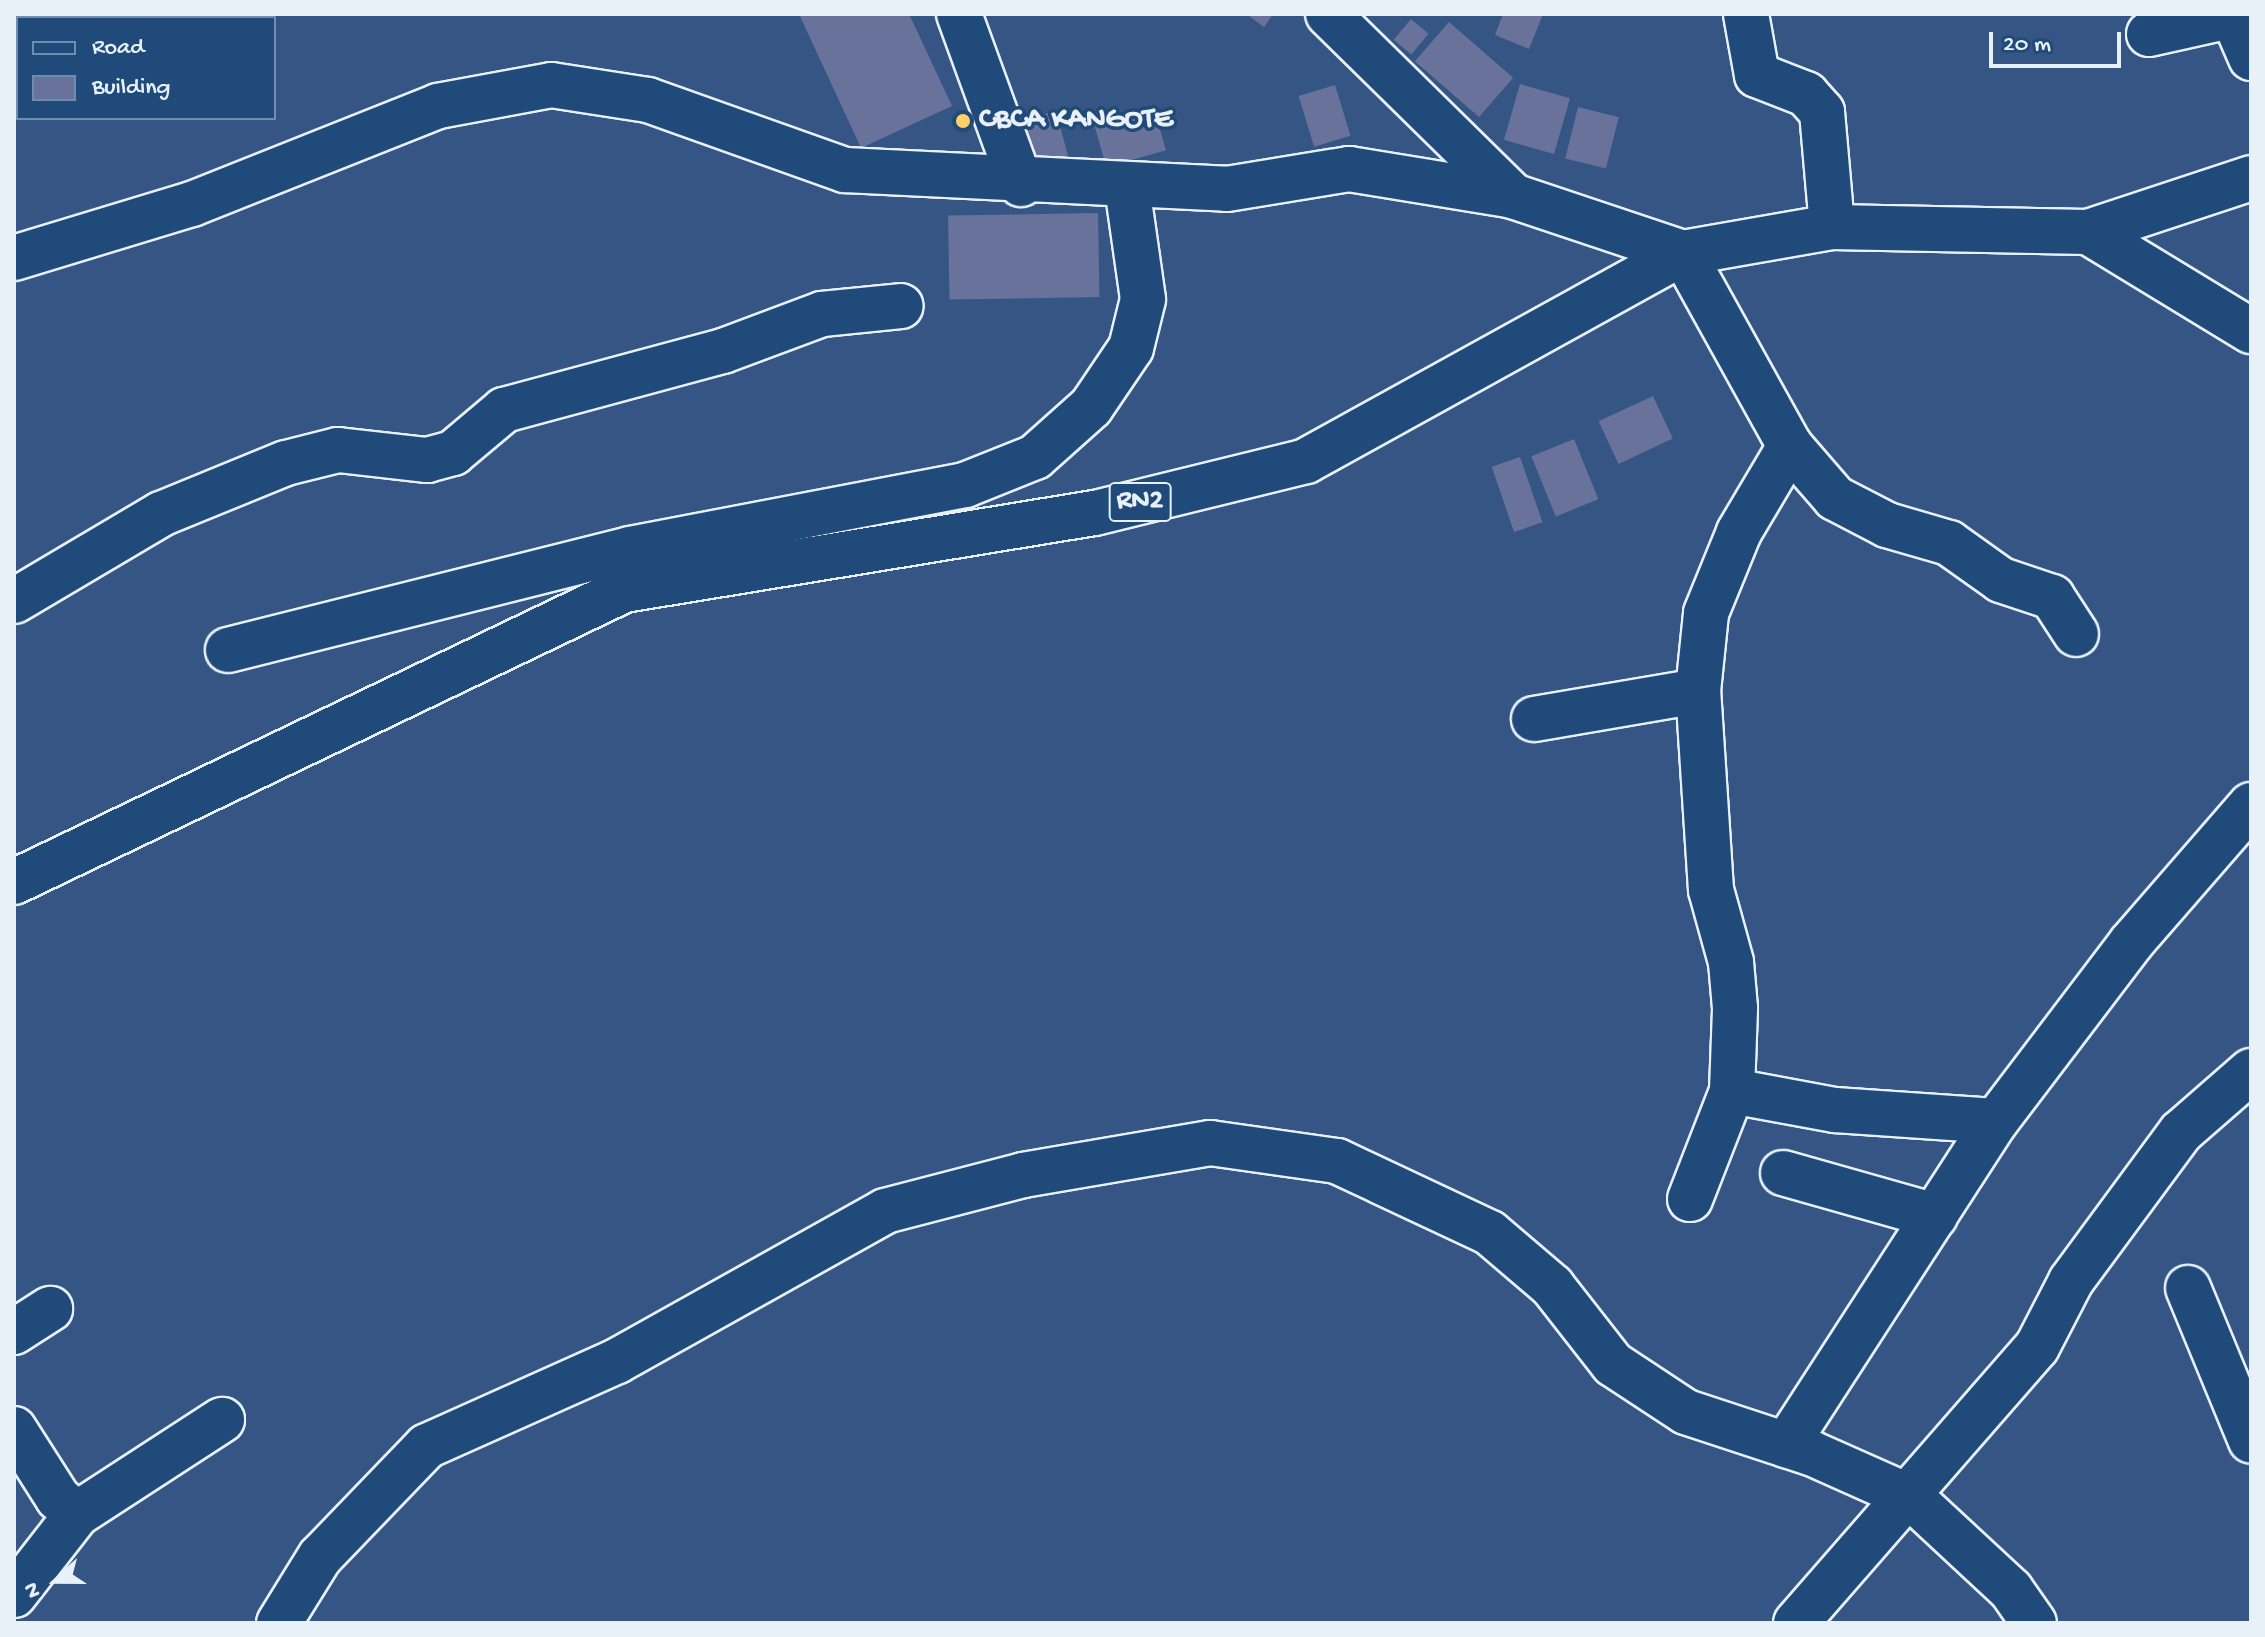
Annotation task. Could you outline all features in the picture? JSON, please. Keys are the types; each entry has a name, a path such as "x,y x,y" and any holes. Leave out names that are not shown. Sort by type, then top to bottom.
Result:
{"main road":[{"path":"959,14 1021,184"},
{"path":"1328,14 1513,196"},
{"path":"1746,15 1757,75 1806,94 1822,112 1832,227"},
{"path":"2149,34 2234,15 2251,58"},
{"path":"14,258 192,204 438,106 551,85 648,100 845,170 1021,184 1227,189 1349,169 1513,196 1683,253 1790,446 1835,498 1887,525 1949,543 2001,580 2052,597 2076,634"},
{"path":"2088,232 2251,178"},
{"path":"228,650 630,549 965,485 1035,457 1091,407 1131,348 1143,299 1127,187"},
{"name":"RN2","path":"14,882 624,590 1095,513 1306,461 1683,253 1832,227 2088,232"},
{"path":"2088,232 2251,331"},
{"path":"14,601 161,514 286,463 338,450 427,460 453,453 504,410 723,351 822,314 901,306"},
{"path":"1690,1199 1732,1091 1731,962 1711,890 1698,691 1706,613 1739,532 1790,446"},
{"path":"1534,719 1698,691"},
{"path":"1786,1445 1996,1121 2131,943 2251,805"},
{"path":"1796,1623 1912,1498 2037,1347 2071,1281 2181,1132 2251,1071"},
{"path":"1732,1091 1835,1110 1996,1121"},
{"path":"279,1623 320,1557 427,1446 617,1361 885,1211 1023,1175 1210,1143 1337,1161 1490,1233 1552,1286 1613,1364 1686,1412 1786,1445 1912,1498 2011,1590 2034,1623"},
{"path":"1783,1173 1935,1216"},
{"path":"2188,1288 2251,1441"},
{"path":"14,1332 50,1309"},
{"path":"14,1595 77,1514 222,1420"},
{"path":"14,1429 58,1498 77,1514"}],"building":[{"path":"799,14 909,14 952,106 861,148"},
{"path":"1246,14 1273,14 1264,27"},
{"path":"1503,14 1543,14 1529,49 1495,35"},
{"path":"1411,19 1429,34 1411,54 1394,40"},
{"path":"1449,22 1513,78 1479,117 1415,61"},
{"path":"1520,84 1570,98 1554,154 1504,140"},
{"path":"1335,85 1350,136 1314,147 1299,96"},
{"path":"1153,105 1166,150 1106,167 1093,122"},
{"path":"1578,107 1619,117 1606,169 1565,158"},
{"path":"1056,111 1068,155 1030,166 1018,121"},
{"path":"1098,213 1099,297 949,300 948,216"},
{"path":"1653,396 1673,439 1618,464 1599,421"},
{"path":"1574,439 1598,499 1556,516 1531,456"},
{"path":"1520,457 1542,522 1514,532 1492,467"}],"place":[{"name":"CBCA KANGOTE","path":"963,121"}]}
